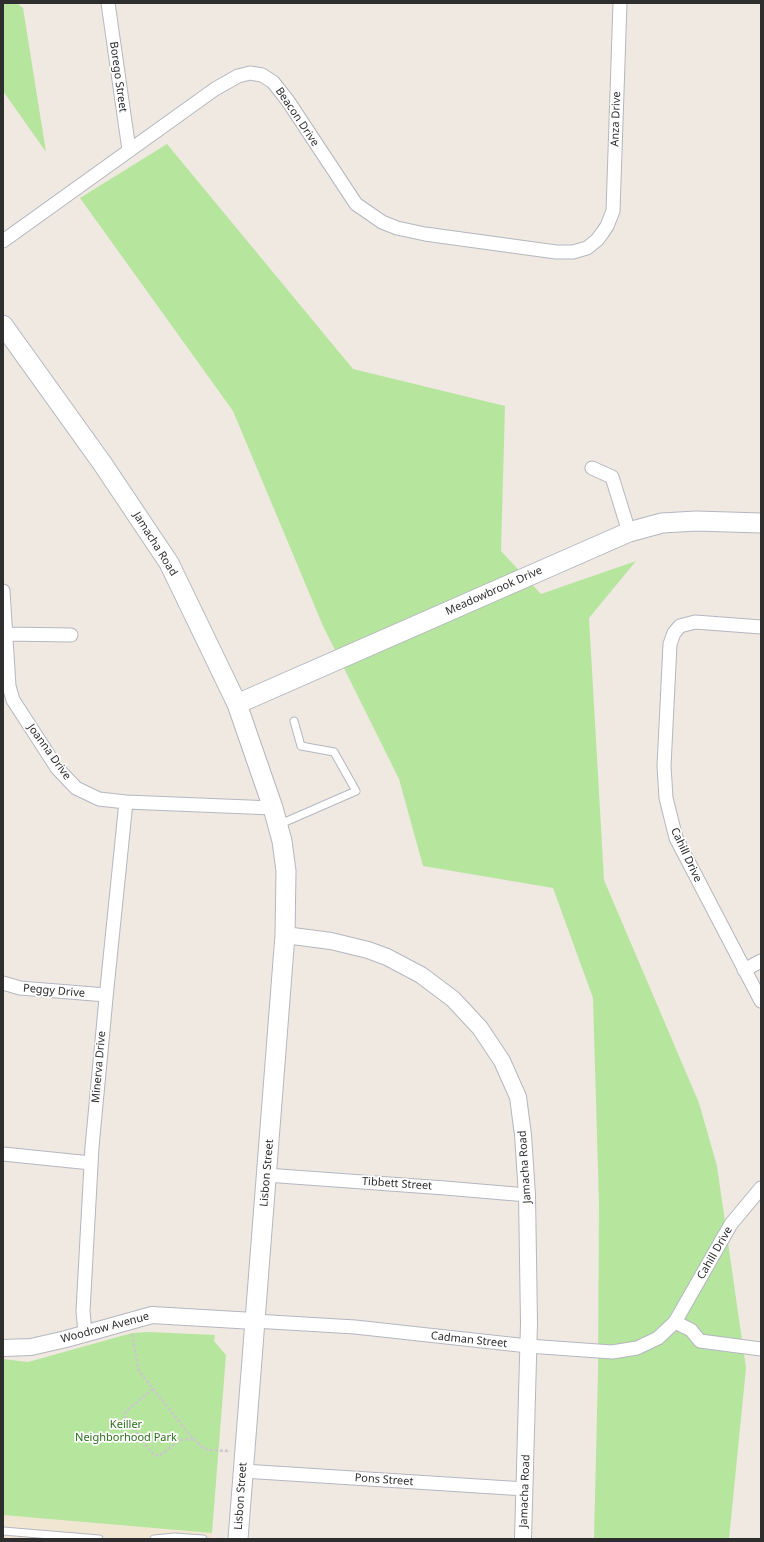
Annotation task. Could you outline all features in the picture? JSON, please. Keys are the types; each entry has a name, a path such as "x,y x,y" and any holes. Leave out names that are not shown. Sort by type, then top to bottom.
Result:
{"main road":[{"name":"Jamacha Road","path":"3,326 102,463 169,563 237,704 276,817"},
{"name":"Meadowbrook Drive","path":"237,704 629,532 662,524 696,521 761,523"},
{"name":"Lisbon Street","path":"238,1539 285,935 286,871 282,841 276,817"}],"street":[{"name":"Borego Street","path":"108,3 129,150"},
{"name":"Anza Drive","path":"603,232 613,211 620,3"},
{"name":"Beacon Drive","path":"3,241 215,90 238,76 250,73 262,75 273,82 288,101 356,204 382,222 397,228 425,234 556,252 573,252 587,248 598,240 603,232"},
{"path":"592,468 612,477 629,532"},
{"name":"Joanna Drive","path":"3,592 9,686 13,700 57,768 76,788 99,799 276,817"},
{"name":"Cahill Drive","path":"761,626 695,622 680,626 674,633 670,644 664,766 665,792 668,812 676,838 761,1001"},
{"path":"6,634 71,635"},
{"name":"Minerva Drive","path":"85,1333 83,1311 91,1162 106,995 126,802"},
{"name":"Jamacha Road","path":"285,935 350,945 387,957 421,975 453,999 467,1012 480,1028 498,1055 518,1097 524,1135 527,1195 529,1323 524,1539"},
{"path":"744,970 761,961"},
{"name":"Peggy Drive","path":"3,983 20,988 106,995"},
{"path":"3,1154 91,1162"},
{"name":"Tibbett Street","path":"266,1175 527,1195"},
{"name":"Cahill Drive","path":"675,1322 731,1224 761,1188"},
{"name":"Woodrow Avenue","path":"3,1348 31,1347 66,1339 152,1315 254,1321"},
{"name":"Cadman Street","path":"254,1321 355,1327 528,1346 612,1352 624,1351 648,1344 658,1338 675,1322"},
{"path":"675,1322 691,1330 700,1341 761,1349"},
{"name":"Pons Street","path":"244,1462 525,1489"}],"lane":[{"path":"276,817 356,791 334,752 301,746 294,721"},
{"path":"3,1531 99,1539"},
{"path":"154,1539 203,1539"}],"path":[{"path":"132,1334 139,1371 194,1439 208,1450 244,1462"},
{"path":"153,1390 126,1411 125,1417 153,1454 159,1456 180,1440 194,1439"}],"shaded area":[{"path":"3,1515 212,1533 212,1539 3,1539"}],"green space":[{"path":"3,3 17,3 23,8 46,152 3,91"},
{"path":"167,144 353,369 505,406 501,551 541,594 636,561 589,618 604,880 699,1103 717,1166 746,1368 729,1539 594,1539 598,1373 599,1204 593,998 553,888 423,866 399,779 323,626 233,411 80,198"},
{"name":"Keiller Neighborhood Park","path":"149,1332 215,1335 214,1341 226,1355 212,1533 3,1515 3,1359 28,1362 132,1333"}]}
